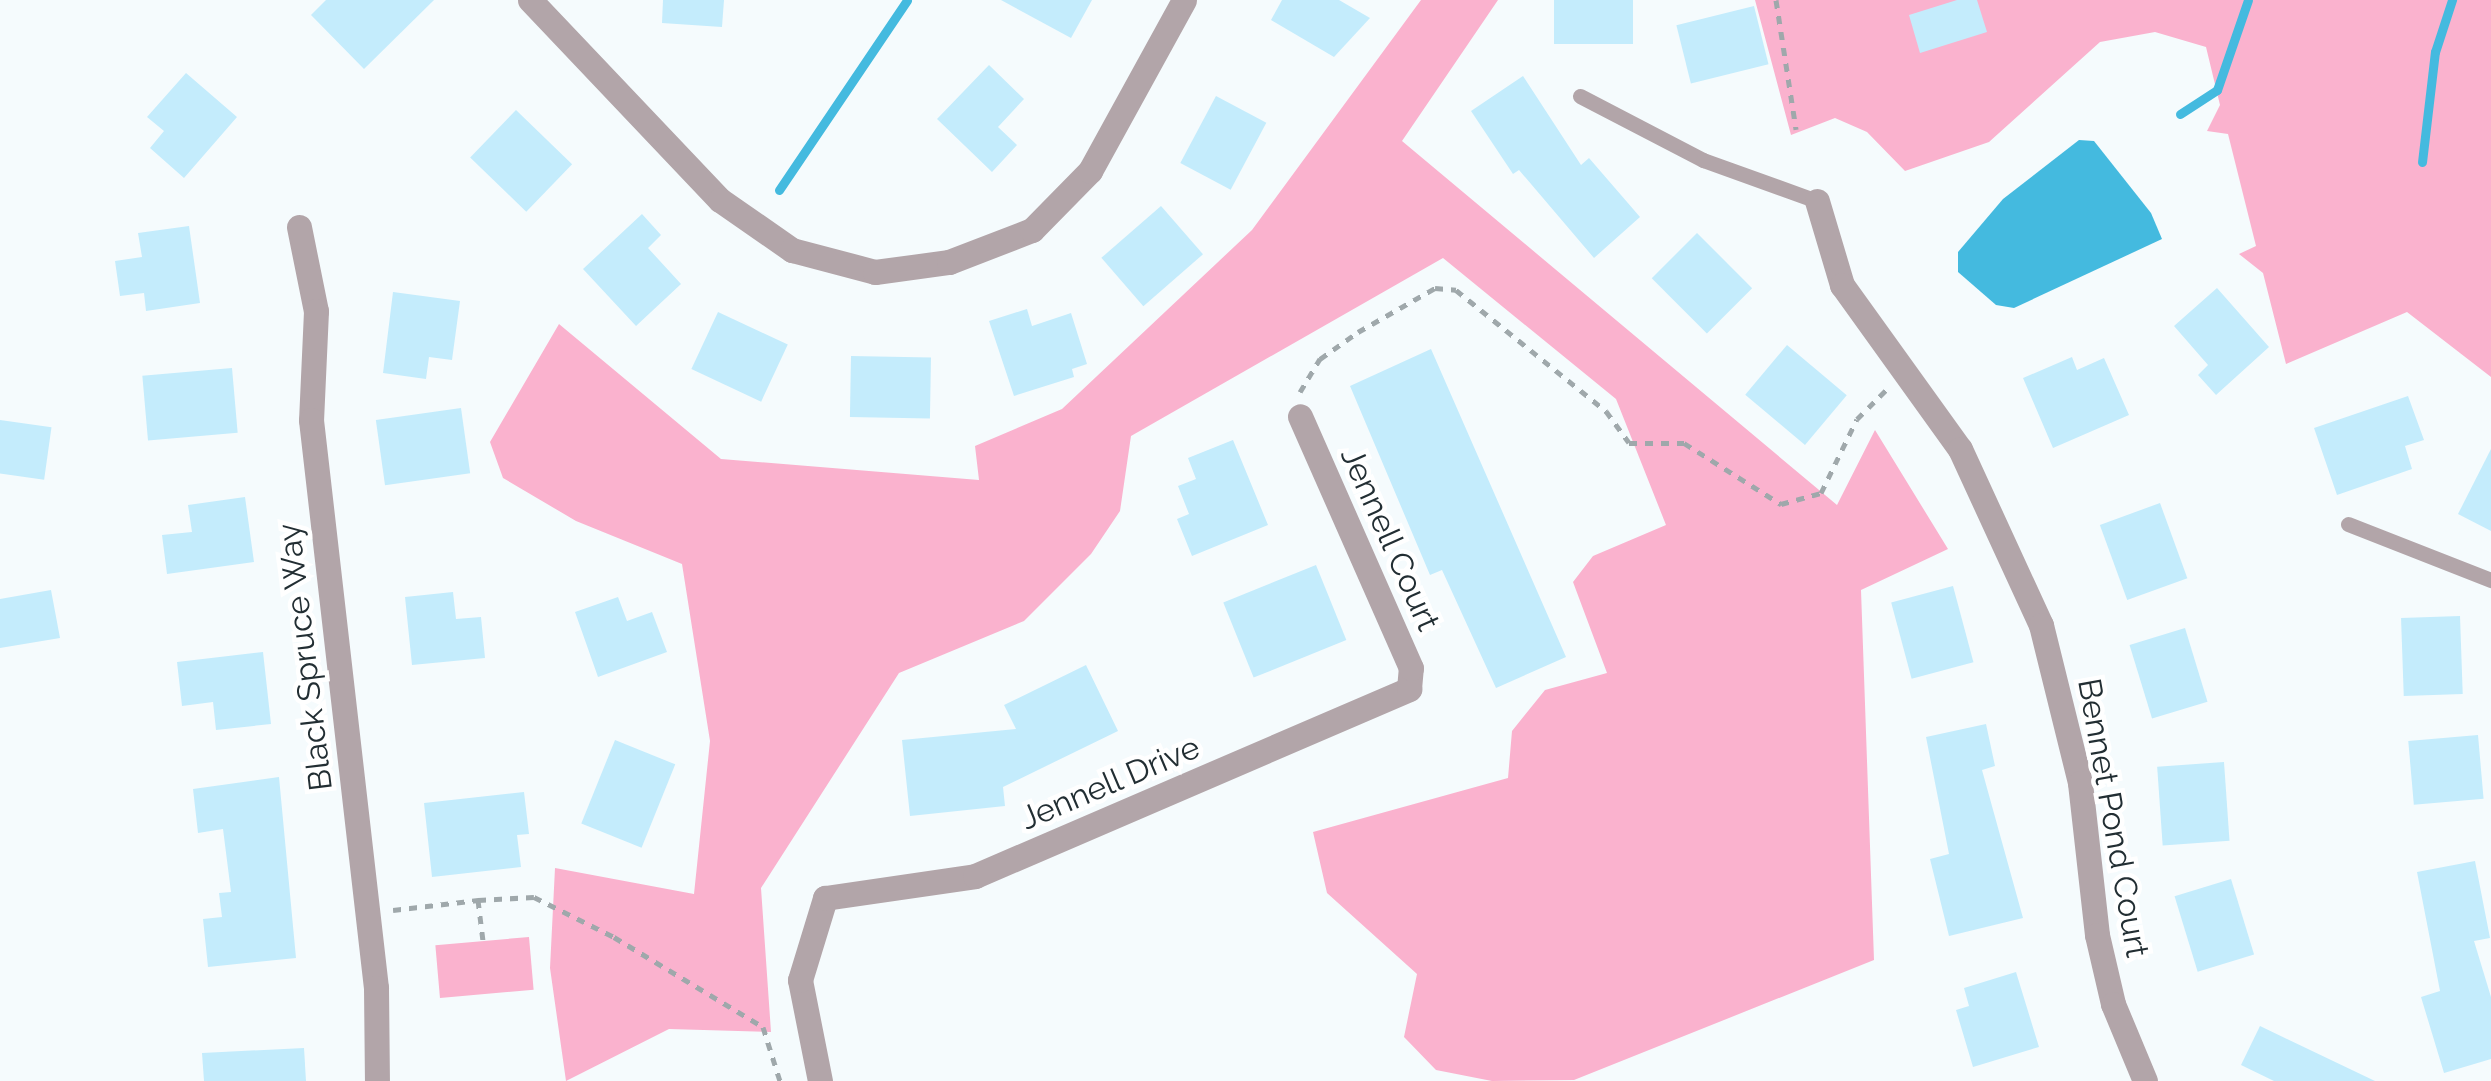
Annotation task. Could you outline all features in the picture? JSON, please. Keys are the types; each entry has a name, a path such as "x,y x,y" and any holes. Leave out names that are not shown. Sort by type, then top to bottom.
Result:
{"street":[{"path":"530,0 720,200 792,250 875,272 949,262 1032,230 1090,171 1184,0"},
{"name":"Bennet Pond Court","path":"1816,201 1842,285 1960,448 2041,625 2072,737 2109,986 2145,1081"},
{"name":"Black Spruce Way","path":"299,226 316,312 311,420 376,988 377,1081"},
{"name":"Jennell Court","path":"1297,408 1412,668 1409,689"},
{"name":"Jennell Drive","path":"820,1081 800,980 825,898 975,876 1409,689"}],"lane":[{"path":"1580,96 1703,160 1816,201"},
{"path":"2348,524 2491,580"}],"path":[{"path":"1776,0 1796,130"},
{"path":"1297,408 1320,358 1435,288 1456,290 1606,411 1629,444 1684,443 1781,504 1821,492 1857,420 1888,388"},
{"path":"392,910 534,897 614,937 763,1026 780,1081"},
{"path":"478,900 484,942"}],"shaded area":[{"path":"1421,0 1498,0 1402,141 1837,505 1875,430 1948,549 1861,590 1874,960 1574,1080 1492,1081 1436,1070 1404,1037 1417,974 1327,893 1313,832 1508,778 1512,731 1545,690 1607,673 1573,582 1593,556 1666,525 1616,399 1443,258 1131,436 1120,511 1091,554 1024,621 899,673 761,888 771,1032 669,1029 566,1081 550,968 555,868 694,894 710,741 682,564 576,521 503,478 490,442 559,324 721,459 979,480 975,446 1062,409 1252,230"},
{"path":"1755,0 2491,0 2491,377 2407,312 2286,364 2263,273 2239,254 2256,246 2228,134 2207,131 2220,105 2206,47 2155,32 2100,42 1989,142 1905,171 1867,132 1835,118 1791,135"},
{"path":"529,937 534,990 440,998 435,945"}],"water":[{"path":"2079,140 2094,141 2151,213 2162,239 2014,308 1996,305 1958,272 1958,252 2003,199"}],"building":[{"path":"326,0 434,0 364,69 311,15"},
{"path":"663,0 724,0 722,27 662,23"},
{"path":"1001,0 1092,0 1071,38"},
{"path":"1282,0 1339,0 1370,18 1334,57 1271,20"},
{"path":"1554,0 1633,0 1633,44 1554,44"},
{"path":"1957,0 1977,0 1987,32 1920,53 1909,15"},
{"path":"1754,6 1769,64 1691,84 1676,25"},
{"path":"989,65 1024,99 998,127 1017,145 992,172 937,119"},
{"path":"186,73 237,117 184,178 150,148 164,131 147,117"},
{"path":"1523,76 1581,165 1589,158 1640,217 1594,258 1519,170 1513,174 1471,111"},
{"path":"1216,96 1266,123 1231,190 1180,163"},
{"path":"516,110 572,164 526,212 470,157"},
{"path":"1161,206 1203,254 1143,306 1101,258"},
{"path":"642,214 661,235 648,248 681,284 636,326 583,269"},
{"path":"189,226 200,303 146,311 144,293 120,296 115,261 142,257 138,233"},
{"path":"1697,233 1752,288 1707,333 1652,278"},
{"path":"2217,288 2269,347 2216,395 2198,375 2208,365 2174,326"},
{"path":"393,292 460,301 452,360 429,357 426,379 383,373"},
{"path":"1027,309 1032,326 1071,313 1087,364 1072,369 1074,377 1014,396 989,321"},
{"path":"718,312 788,345 761,402 691,369"},
{"path":"1787,345 1847,395 1805,445 1745,395"},
{"path":"1431,349 1566,657 1496,688 1442,570 1430,575 1350,386"},
{"path":"851,356 931,357 930,418 850,417"},
{"path":"2072,357 2077,370 2104,358 2129,415 2053,448 2023,378"},
{"path":"232,368 238,433 148,441 142,376"},
{"path":"2408,396 2424,440 2405,446 2412,469 2337,495 2314,428"},
{"path":"461,408 470,473 385,485 376,420"},
{"path":"0,420 51,427 44,480 0,474"},
{"path":"1233,440 1268,525 1192,556 1177,519 1189,514 1178,486 1196,479 1188,458"},
{"path":"2491,449 2491,531 2458,514"},
{"path":"245,497 254,562 167,574 162,535 192,532 188,505"},
{"path":"2160,503 2187,578 2127,600 2100,525"},
{"path":"1316,565 1346,640 1254,678 1223,602"},
{"path":"1953,586 1973,662 1912,679 1891,603"},
{"path":"51,590 60,638 0,648 0,599"},
{"path":"453,592 456,619 481,617 485,658 412,665 405,597"},
{"path":"618,597 627,621 652,612 667,652 598,677 575,612"},
{"path":"2460,616 2463,694 2404,696 2401,618"},
{"path":"2185,628 2208,702 2152,719 2130,645"},
{"path":"263,652 271,724 216,730 213,702 182,706 177,662"},
{"path":"1086,665 1118,731 1003,787 1005,806 910,816 902,740 1016,729 1004,705"},
{"path":"1986,724 1995,766 1982,770 2023,918 1949,936 1930,859 1949,854 1926,737"},
{"path":"2478,735 2484,799 2414,805 2408,741"},
{"path":"615,740 675,764 642,848 581,823"},
{"path":"2224,762 2230,841 2163,845 2157,767"},
{"path":"279,777 296,958 208,967 203,919 222,917 219,893 231,892 223,829 198,833 193,789"},
{"path":"524,792 529,834 517,835 521,867 432,877 424,803"},
{"path":"2475,861 2490,938 2474,941 2491,997 2491,1059 2444,1073 2421,997 2440,991 2417,872"},
{"path":"2231,879 2254,955 2198,972 2175,896"},
{"path":"2016,972 2039,1047 1973,1067 1956,1010 1969,1006 1964,988"},
{"path":"2260,1026 2375,1081 2274,1081 2241,1065"},
{"path":"304,1048 306,1081 204,1081 202,1053"}],"waterway":[{"path":"779,190 907,0"},
{"path":"2180,114 2217,90 2248,0"},
{"path":"2422,162 2435,52 2452,0"}]}
